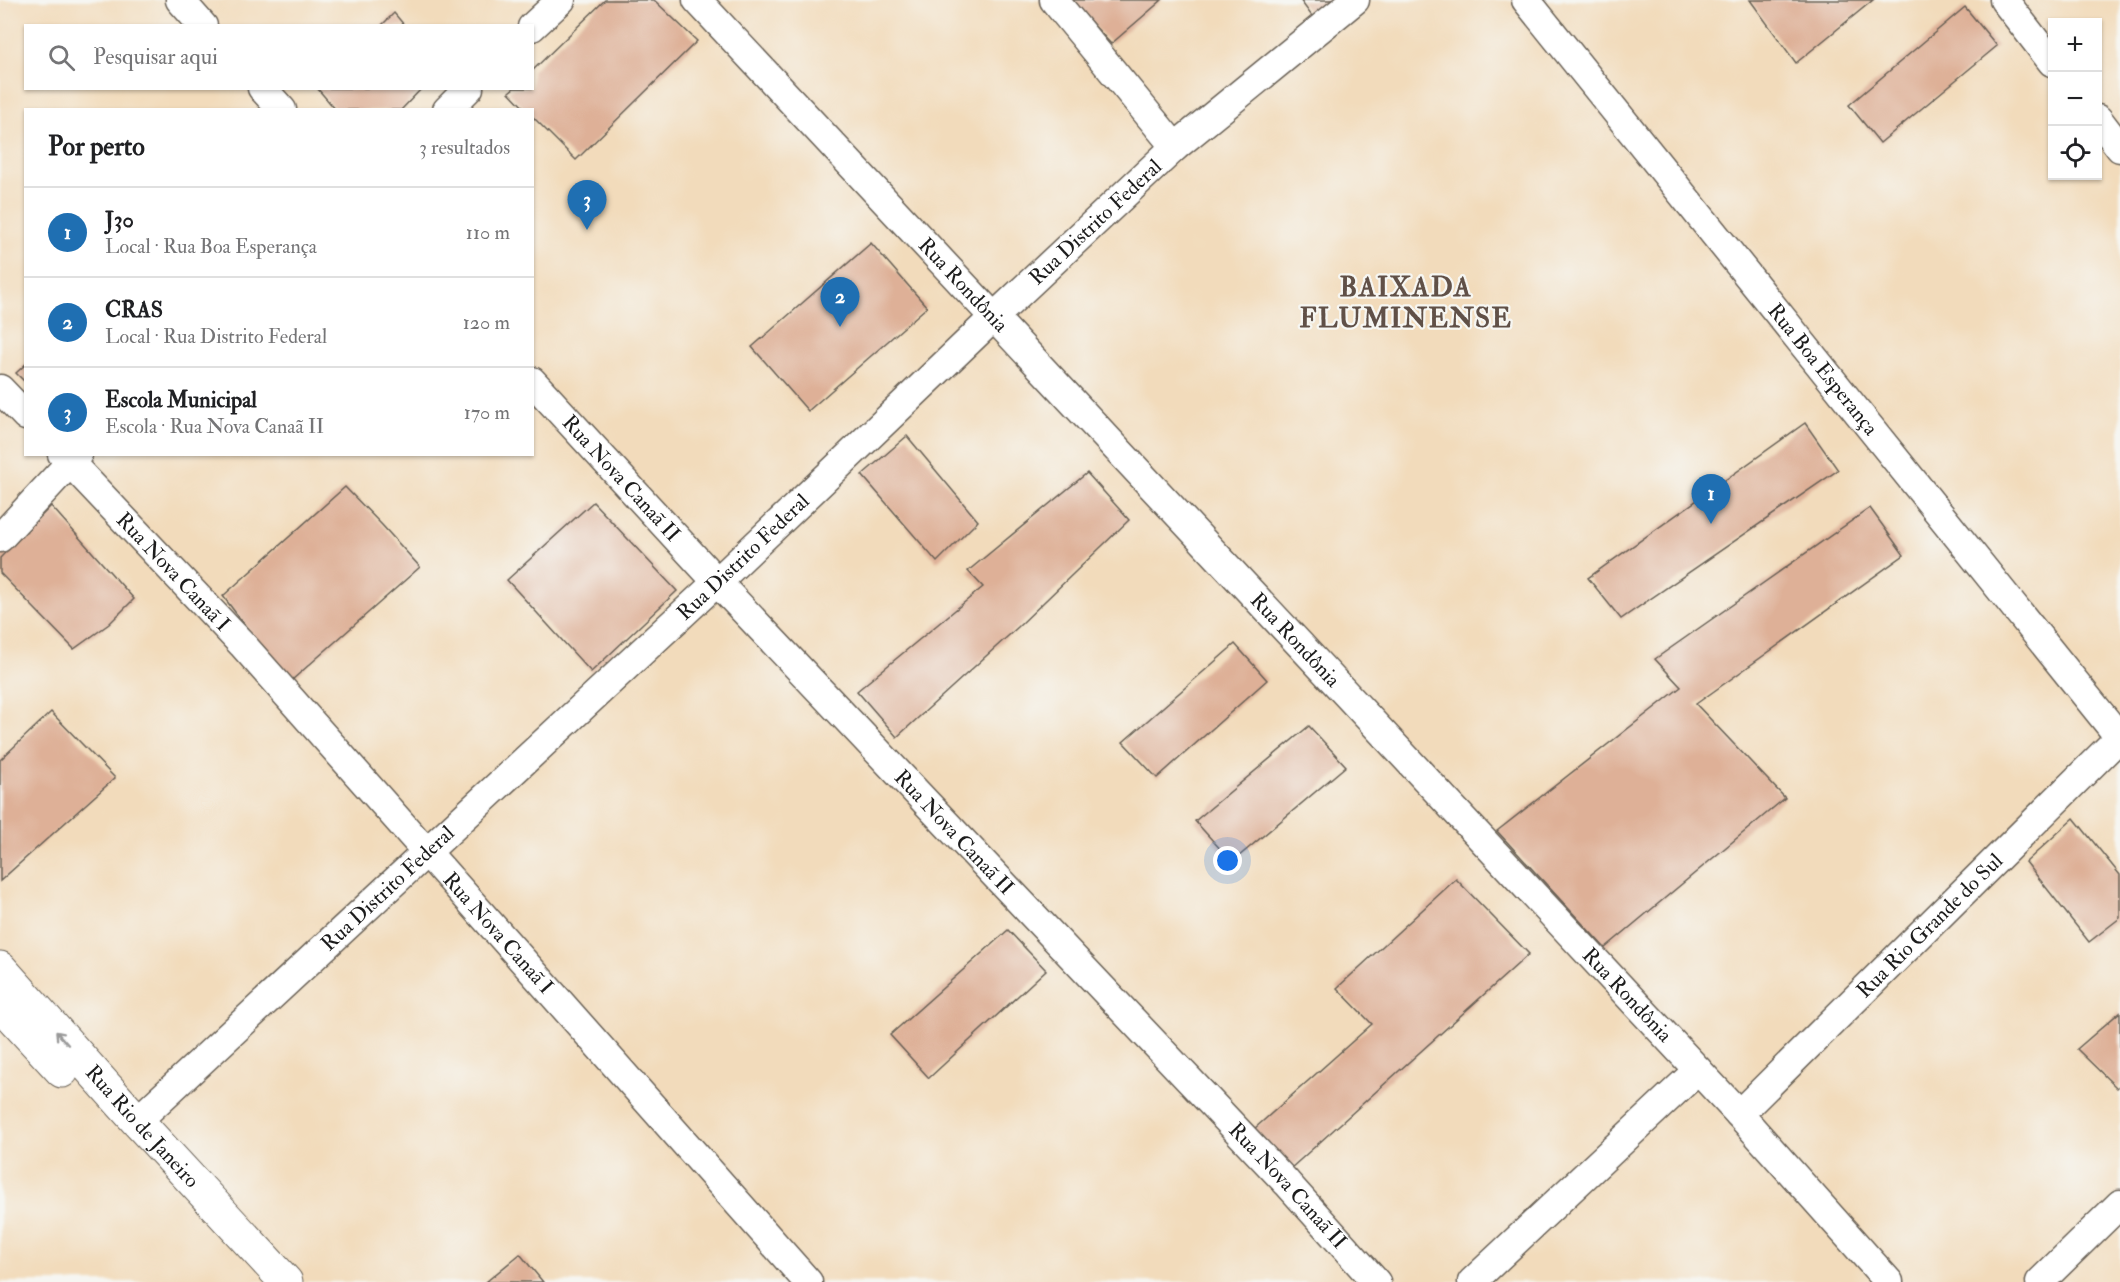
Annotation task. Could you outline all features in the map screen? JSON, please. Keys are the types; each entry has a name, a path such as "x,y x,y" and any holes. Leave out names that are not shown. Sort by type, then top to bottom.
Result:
{"street":[{"path":"180,0 202,24"},
{"path":"534,25 561,0"},
{"name":"Rua Rondônia","path":"697,0 1739,1114 1889,1282"},
{"path":"1054,0 1175,147"},
{"name":"Rua Distrito Federal","path":"136,1121 717,582 1175,147 1355,0"},
{"name":"Rua Boa Esperança","path":"1526,0 2120,738"},
{"path":"2004,0 2048,57"},
{"path":"264,90 280,108"},
{"path":"449,108 466,90"},
{"path":"2102,125 2120,148"},
{"name":"Rua Nova Canaã II","path":"534,383 717,582 1287,1183 1376,1282"},
{"path":"0,389 24,414"},
{"path":"0,538 70,457"},
{"name":"Rua Nova Canaã I","path":"70,457 242,644 424,852 808,1282"},
{"name":"Rua Rio Grande do Sul","path":"1739,1114 2120,738"},
{"name":"Rua Rio de Janeiro","path":"0,968 136,1121 286,1282"},
{"name":"Rua Rio de Janeiro","path":"0,1004 258,1282"},
{"path":"1472,1282 1698,1070"},
{"path":"2040,1282 2120,1204"}],"building":[{"path":"605,0 654,0 697,41 576,160 534,118 534,108 524,108 509,92 534,90 534,69"},
{"path":"1071,0 1162,0 1111,44"},
{"path":"1300,0 1336,0 1314,19"},
{"path":"1750,0 1873,0 1796,63"},
{"path":"1965,7 1997,46 1880,143 1849,105"},
{"path":"394,13 403,24 383,24"},
{"path":"319,90 420,90 403,108 334,108"},
{"path":"871,243 927,307 808,411 752,347"},
{"path":"24,366 24,381 16,373"},
{"path":"1805,423 1838,470 1621,619 1588,578"},
{"path":"907,436 978,521 937,562 862,475"},
{"path":"1087,473 1129,520 1018,627 897,737 857,691 983,587 968,571"},
{"path":"345,487 420,567 292,680 256,640 223,596"},
{"path":"593,502 677,591 591,672 507,580"},
{"path":"51,506 134,599 109,624 74,649 0,573 0,558"},
{"path":"1870,508 1904,555 1696,704 1785,798 1605,948 1497,831 1681,687 1655,659"},
{"path":"1235,644 1267,680 1157,778 1123,742"},
{"path":"51,712 115,778 0,881 0,760"},
{"path":"1309,726 1346,766 1232,862 1195,821"},
{"path":"2074,818 2120,875 2120,918 2089,942 2026,862"},
{"path":"1456,879 1529,954 1290,1169 1254,1129 1372,1024 1337,988"},
{"path":"1008,930 1046,970 929,1078 890,1035"},
{"path":"2120,1012 2120,1085 2117,1088 2077,1049"},
{"path":"520,1254 543,1282 486,1282"}],"place":[{"name":"Escola Municipal","path":"587,230"},
{"name":"CRAS","path":"840,327"},
{"name":"J30","path":"1711,524"}],"district":[{"name":"BAIXADA FLUMINENSE","path":"1406,302"}]}
